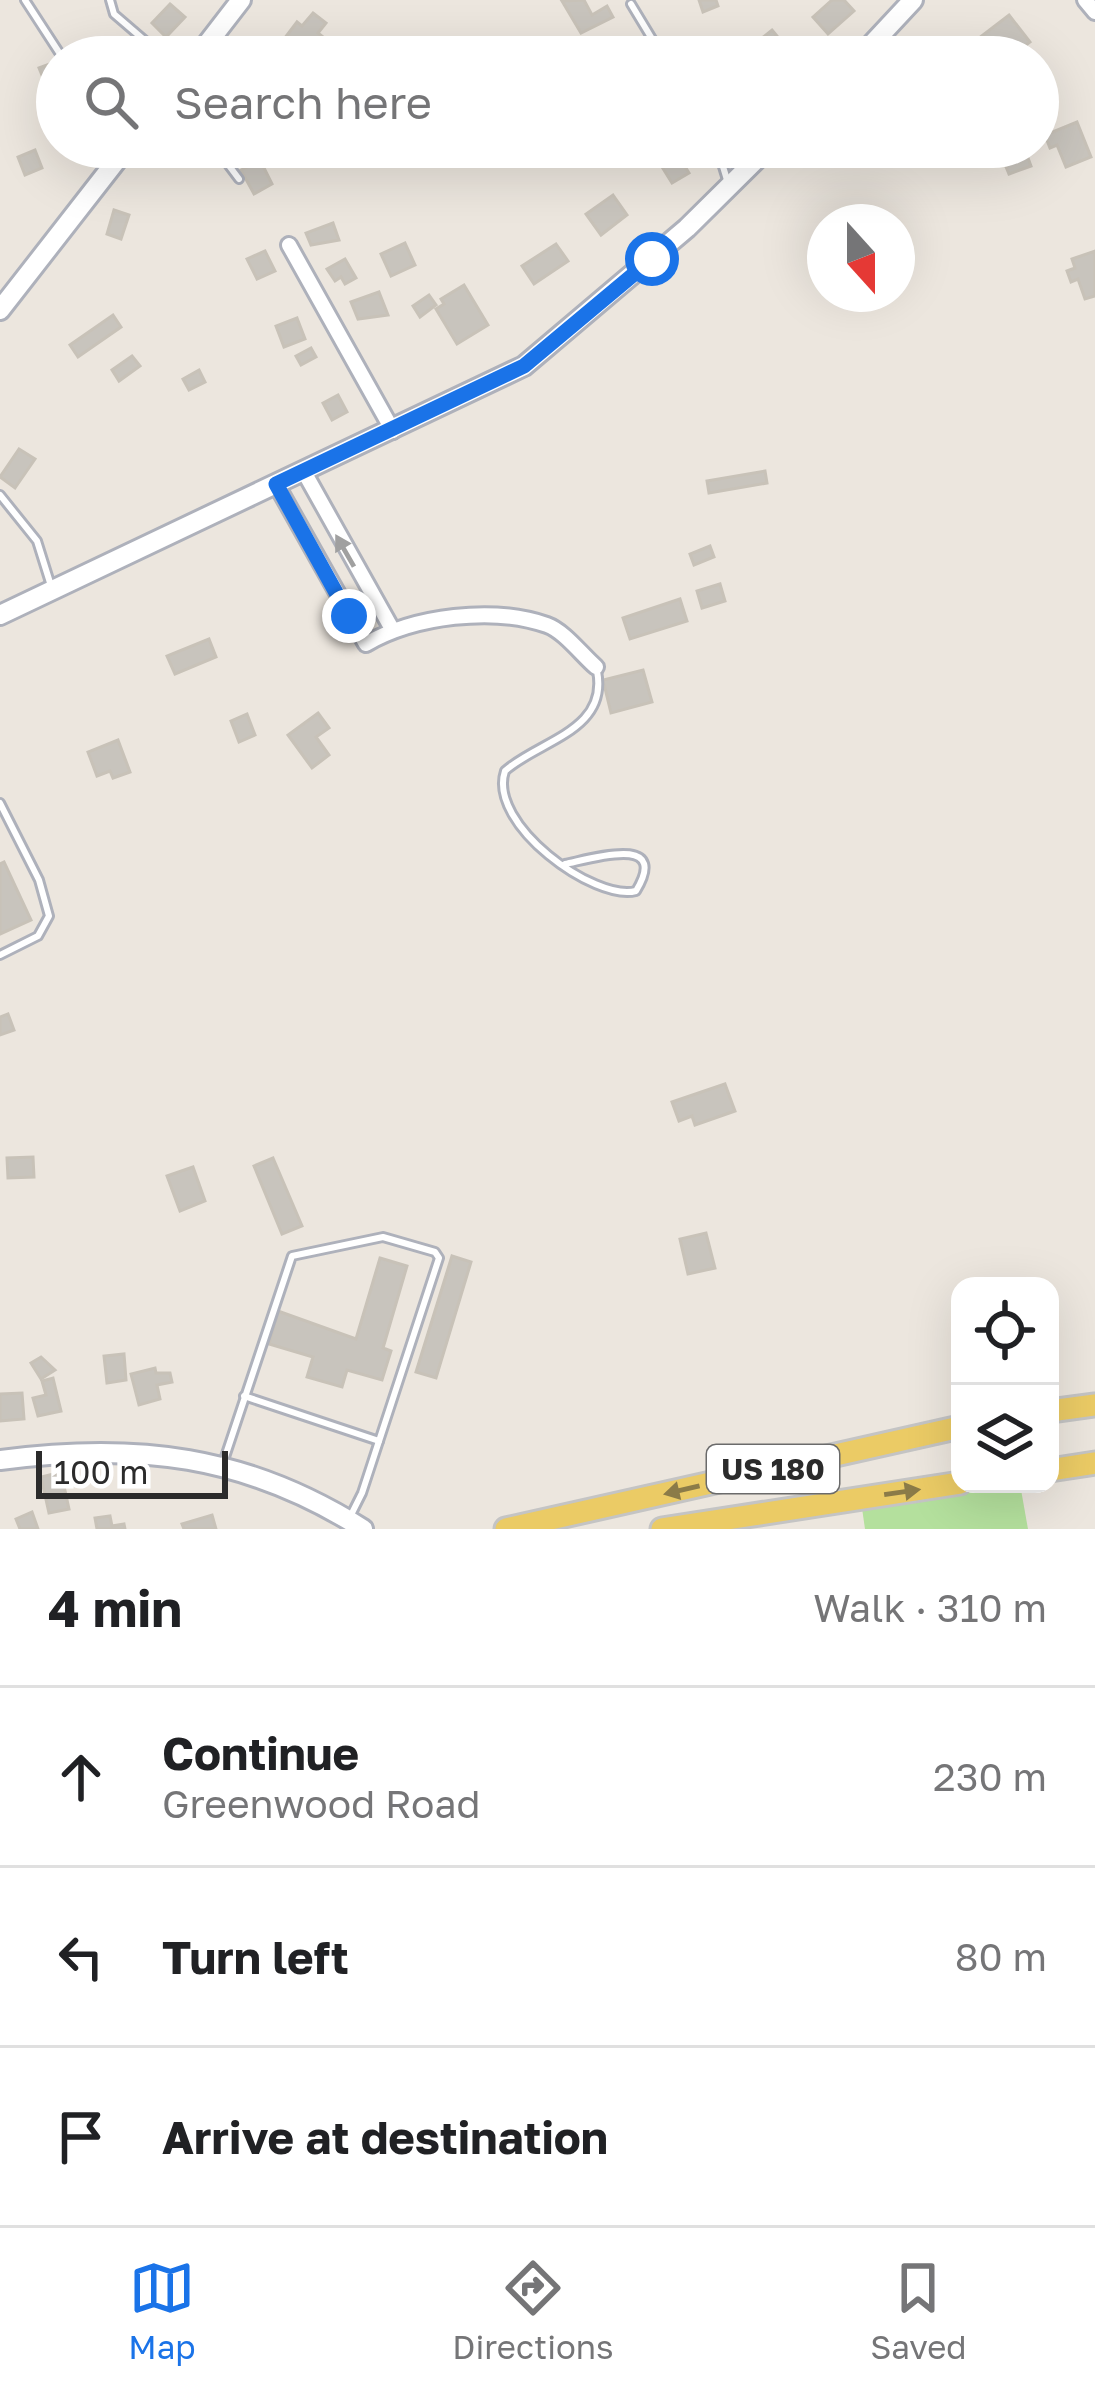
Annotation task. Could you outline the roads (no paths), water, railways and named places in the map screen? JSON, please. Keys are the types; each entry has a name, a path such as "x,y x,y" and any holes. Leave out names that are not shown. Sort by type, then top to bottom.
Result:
{"main road":[{"path":"1059,1410 1095,1405"},
{"name":"US 180","path":"506,1529 951,1429"},
{"path":"1059,1469 1095,1463"},
{"name":"US 180","path":"662,1529 760,1521 951,1485"}],"street":[{"path":"214,36 242,0"},
{"path":"880,36 913,0"},
{"path":"1085,0 1095,12"},
{"path":"0,310 111,168"},
{"path":"0,615 524,366 582,321 748,168"},
{"path":"289,245 393,431"},
{"path":"303,470 392,629"},
{"path":"276,484 366,644 392,629 487,614 551,626 596,667"},
{"path":"0,1460 164,1455 223,1463 300,1493 355,1524"}],"lane":[{"path":"26,0 49,36"},
{"path":"110,0 114,14 140,36"},
{"path":"631,4 650,36"},
{"path":"231,168 239,179"},
{"path":"724,168 730,186"},
{"path":"0,495 37,541 50,568 52,591"},
{"path":"565,864 616,850 635,855 644,866 643,879 636,891 622,895 565,864 517,827 500,784 517,760 551,746 596,703 596,667"},
{"path":"0,803 39,880 49,916 38,936 0,955"},
{"path":"223,1463 292,1256 383,1237 435,1252 439,1258 355,1524"},
{"path":"244,1396 379,1441"}]}
